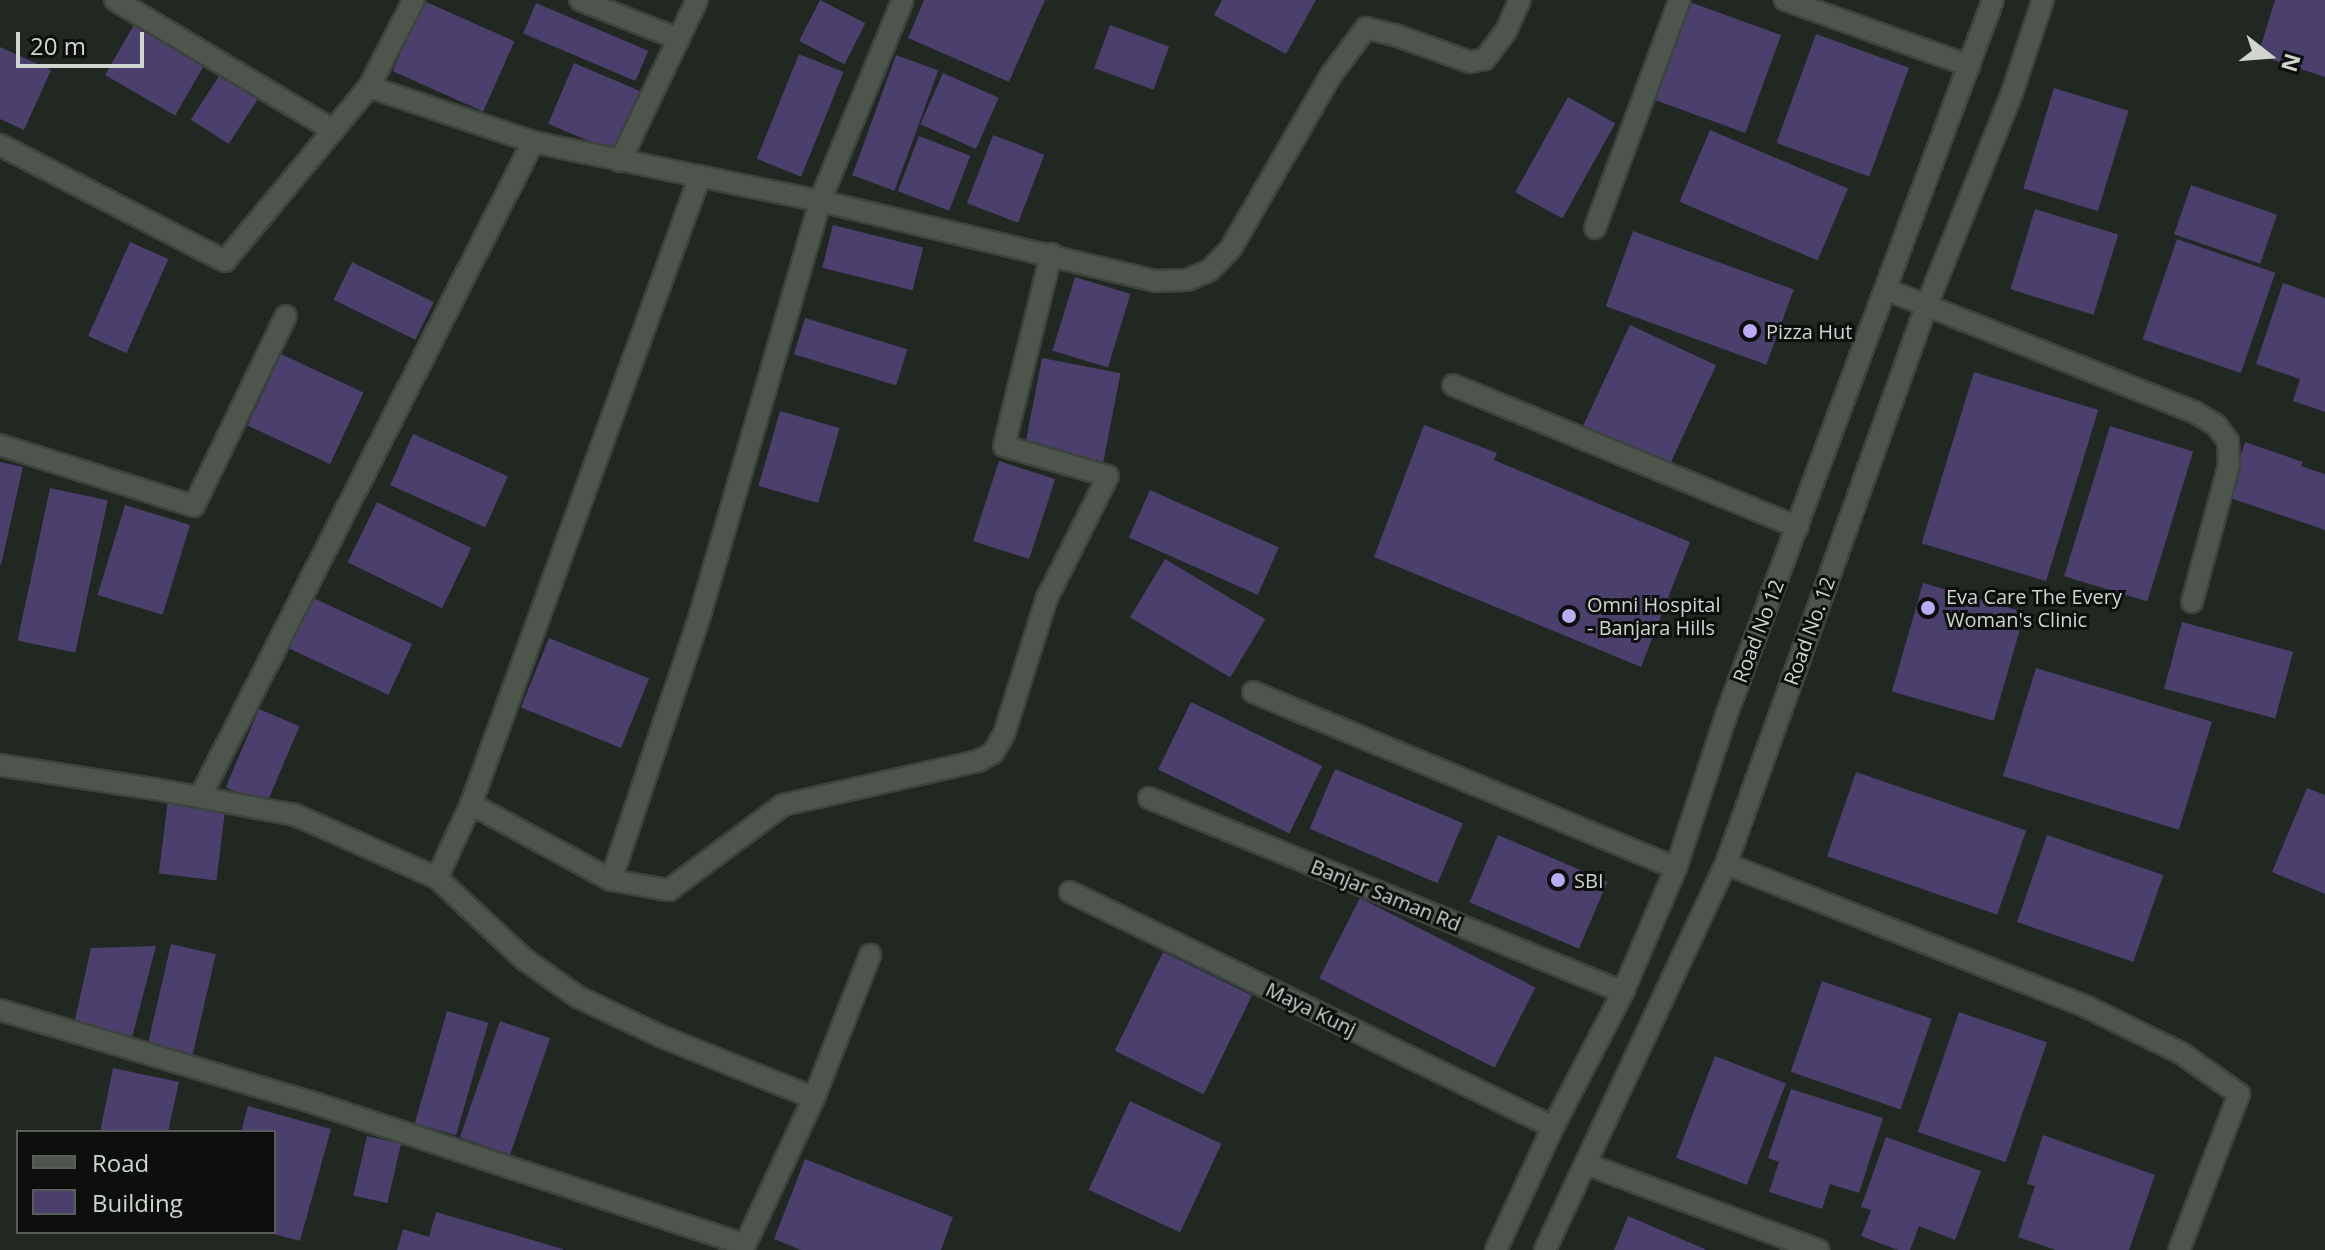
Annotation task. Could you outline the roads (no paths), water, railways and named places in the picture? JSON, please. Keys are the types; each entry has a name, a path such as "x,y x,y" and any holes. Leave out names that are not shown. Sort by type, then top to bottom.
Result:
{"street":[{"path":"115,0 333,130"},
{"path":"0,145 225,261 369,87 414,0"},
{"path":"580,0 679,39"},
{"path":"620,161 697,0"},
{"path":"611,880 700,615 820,201 903,0"},
{"path":"369,87 533,142 820,201 1156,281 1187,280 1210,270 1231,248 1331,75 1366,28 1470,62 1485,59 1506,31 1520,0"},
{"path":"1595,228 1680,0"},
{"path":"1785,0 1970,66"},
{"name":"Road No 12","path":"1496,1250 1553,1127 1623,992 1676,868 1726,716 1993,0"},
{"name":"Road No. 12","path":"1545,1250 1726,864 1926,307 2012,93 2043,0"},
{"path":"200,797 533,142"},
{"path":"437,878 471,804 700,176"},
{"path":"471,804 611,880 669,890 783,805 978,761 993,753 1004,734 1047,598 1108,476 1004,446 1051,254"},
{"path":"1885,289 2196,413 2216,425 2228,441 2229,465 2192,602"},
{"path":"0,445 194,506 286,316"},
{"path":"1453,385 1798,527"},
{"path":"1253,692 1676,868"},
{"path":"0,765 295,815 437,878 524,959 578,997 660,1036 814,1098"},
{"name":"Banjar Saman Rd","path":"1149,798 1623,992"},
{"path":"1726,864 2087,1007 2181,1053 2239,1094 2179,1250"},
{"name":"Maya Kunj","path":"1070,892 1553,1127"},
{"path":"0,1010 308,1101 745,1245 814,1098 870,955"},
{"path":"1586,1164 1819,1250"}],"place":[{"name":"Pizza Hut","path":"1750,331"},
{"name":"Eva Care The Every Woman's Clinic","path":"1928,608"},
{"name":"Omni Hospital - Banjara Hills","path":"1569,616"},
{"name":"SBI","path":"1558,880"}]}
